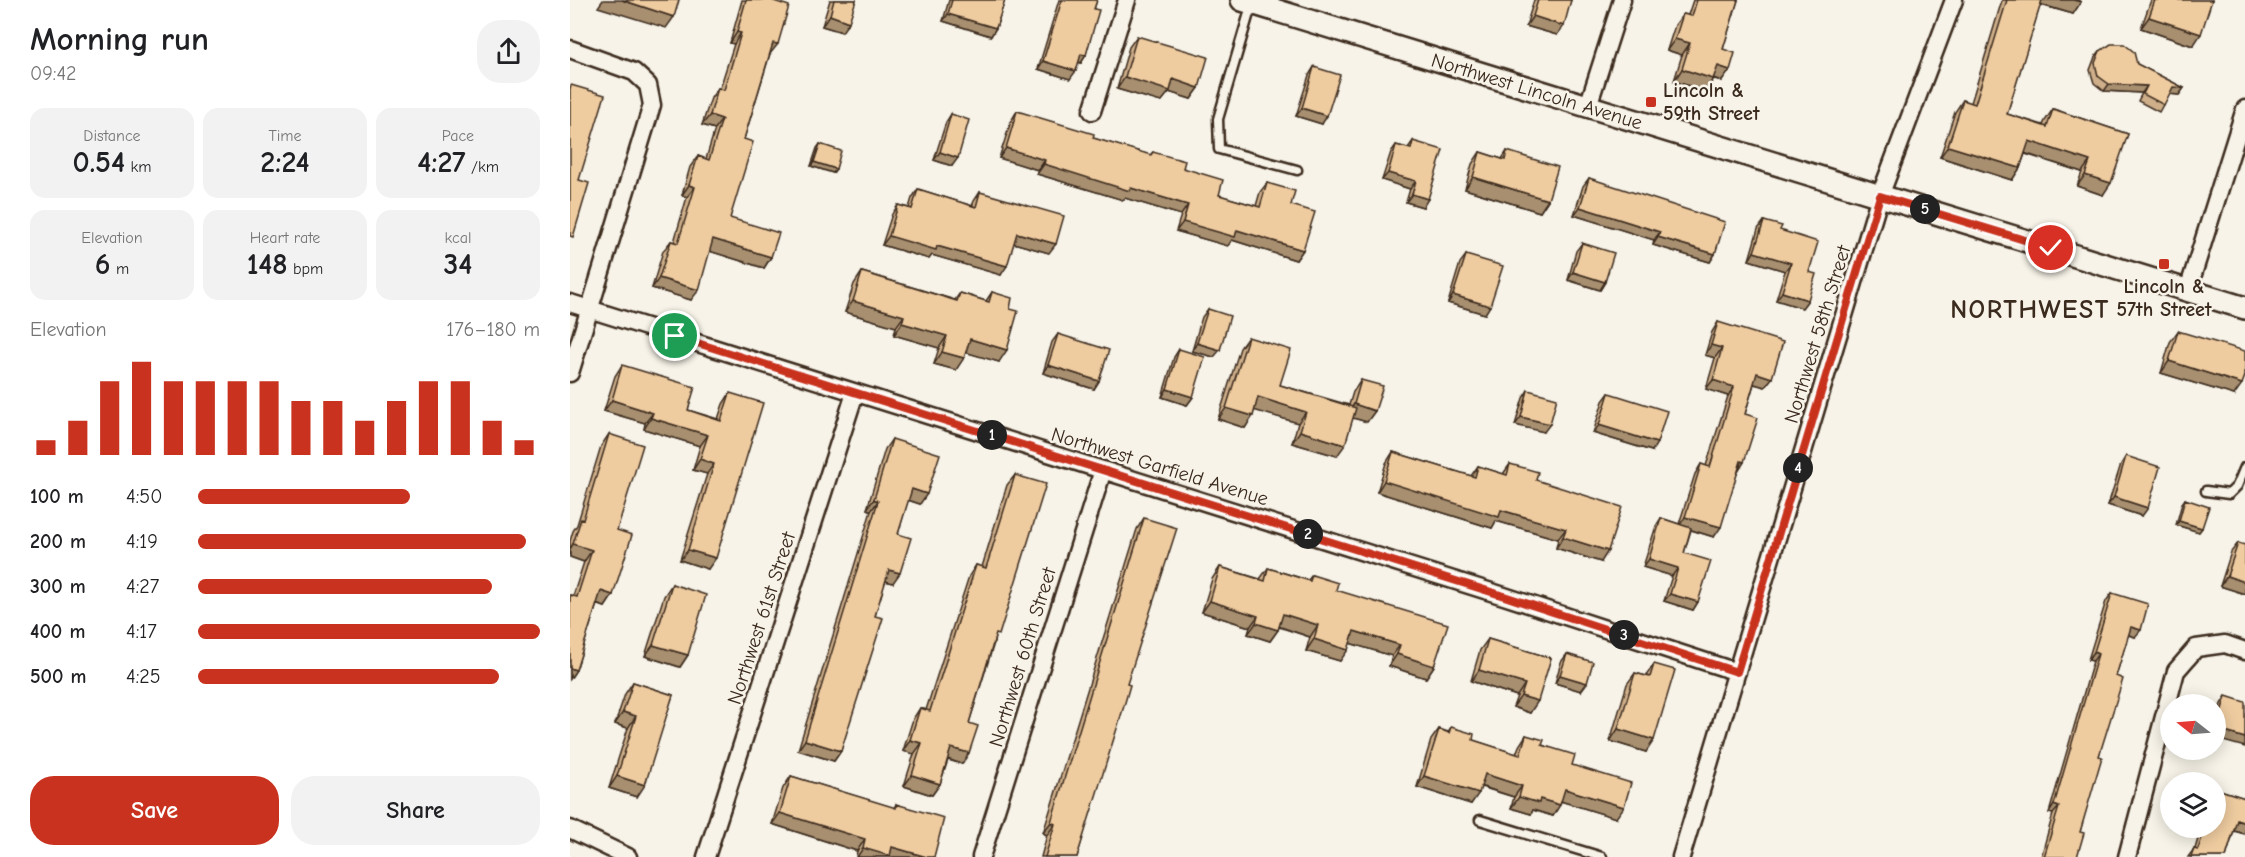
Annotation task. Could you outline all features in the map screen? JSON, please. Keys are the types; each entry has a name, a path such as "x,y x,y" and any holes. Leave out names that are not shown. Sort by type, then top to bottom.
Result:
{"street":[{"path":"1092,111 1127,0"},
{"path":"1588,106 1622,0"},
{"name":"Northwest 58th Street","path":"1681,857 1880,196 1954,0"},
{"name":"Northwest Lincoln Avenue","path":"1247,2 2245,308"},
{"path":"570,49 634,72 648,85 652,105 570,373"},
{"path":"2188,290 2245,109"},
{"name":"Northwest Garfield Avenue","path":"570,303 1492,592 1737,672"},
{"name":"Northwest 61st Street","path":"706,857 855,393"},
{"name":"Northwest 60th Street","path":"981,857 1103,470"},
{"path":"2127,857 2176,671 2196,648 2225,644 2245,651"},
{"path":"570,829 628,857"}],"lane":[{"path":"1247,2 1218,119 1219,149 1297,170"},
{"path":"2206,491 2229,494 2237,486 2245,467"},
{"path":"1480,820 1602,857"}],"building":[{"path":"622,0 679,0 674,17"},
{"path":"746,0 771,0 789,6 778,44 773,43 744,139 753,142 730,218 779,233 771,257 713,239 699,290 659,278 671,241 678,243 695,187 689,185 698,156 709,160 722,119 710,115 718,88 724,90 741,33 737,32"},
{"path":"834,0 856,0 849,22 830,15"},
{"path":"952,0 1005,0 996,28 948,14"},
{"path":"1062,0 1097,0 1094,9 1099,10 1086,55 1081,54 1076,71 1043,61"},
{"path":"1538,0 1571,0 1564,26 1533,16"},
{"path":"1697,0 1738,0 1723,49 1735,53 1730,70 1718,66 1713,79 1682,69 1690,43 1675,39 1683,14 1692,16"},
{"path":"2007,0 2042,0 2007,114 2047,127 2053,109 2128,134 2111,183 2085,175 2090,161 2029,141 2020,168 1948,146 1963,100 1975,104"},
{"path":"2155,0 2212,0 2201,34 2149,17"},
{"path":"1137,36 1208,57 1199,88 1173,79 1170,91 1125,77"},
{"path":"2111,44 2124,44 2134,52 2137,64 2184,88 2173,87 2164,105 2143,94 2147,86 2109,84 2098,76 2095,63 2100,51"},
{"path":"1314,67 1340,75 1327,116 1302,108"},
{"path":"571,85 605,95 579,180 589,183 573,237 570,236"},
{"path":"1017,111 1094,134 1093,138 1151,155 1153,152 1185,161 1183,168 1223,180 1219,195 1260,207 1267,183 1295,191 1291,205 1315,212 1303,250 1237,230 1235,237 1183,222 1188,205 1131,188 1130,191 1044,164 1045,160 1006,148"},
{"path":"951,114 969,120 958,158 940,152"},
{"path":"1413,141 1443,150 1428,199 1412,194 1416,181 1388,173 1396,145 1411,149"},
{"path":"820,144 841,151 836,169 814,162"},
{"path":"1507,151 1558,167 1548,200 1473,177 1480,152 1505,160"},
{"path":"1589,178 1725,222 1715,254 1658,237 1660,232 1580,207"},
{"path":"918,189 976,207 980,192 1064,216 1056,244 1017,233 1007,266 937,246 936,250 889,236 898,205 912,209"},
{"path":"1764,221 1782,226 1780,230 1818,242 1809,272 1816,274 1808,300 1782,292 1791,263 1754,252"},
{"path":"1582,243 1614,253 1605,282 1573,272"},
{"path":"1466,255 1503,266 1490,306 1453,295"},
{"path":"862,272 957,301 960,293 989,302 992,292 1012,298 1010,309 1018,311 1007,350 970,339 964,358 942,352 947,336 902,323 904,316 853,301"},
{"path":"1208,309 1230,316 1220,350 1197,343"},
{"path":"1718,322 1783,342 1772,378 1757,373 1745,414 1758,418 1744,462 1741,461 1721,527 1685,517 1701,464 1710,467 1734,387 1713,380 1722,348 1711,345"},
{"path":"2178,331 2245,351 2245,376 2242,384 2169,361"},
{"path":"1058,334 1109,350 1099,381 1048,365"},
{"path":"1248,337 1291,350 1280,385 1356,408 1345,445 1300,431 1306,412 1258,397 1253,416 1226,408"},
{"path":"1179,349 1205,357 1193,397 1167,389"},
{"path":"622,365 695,387 688,410 721,421 730,393 763,403 716,558 688,550 714,464 700,459 708,435 651,418 653,413 612,400"},
{"path":"1361,380 1383,386 1375,411 1354,404"},
{"path":"1528,390 1557,398 1550,424 1521,417"},
{"path":"1609,393 1667,411 1657,443 1599,425"},
{"path":"609,434 643,445 617,530 632,535 613,595 601,591 576,670 570,668 570,595 577,597 592,550 573,544 581,519 583,520"},
{"path":"892,439 940,454 927,494 912,489 898,534 911,538 900,573 889,570 875,616 883,618 841,751 805,740 878,501 874,499"},
{"path":"1393,452 1475,477 1478,466 1507,475 1510,464 1538,472 1536,480 1622,507 1608,551 1563,537 1566,529 1501,510 1499,517 1384,481"},
{"path":"2126,456 2160,467 2148,508 2114,497"},
{"path":"1015,475 1046,484 969,723 978,726 969,753 951,748 940,784 912,775 922,743 910,740 920,708 930,711 976,565 986,568"},
{"path":"2185,499 2209,507 2202,528 2179,521"},
{"path":"1144,518 1177,528 1127,684 1130,685 1124,706 1077,857 1045,857 1055,824 1051,822"},
{"path":"1661,518 1691,528 1684,553 1711,561 1698,602 1670,594 1678,568 1649,559"},
{"path":"2238,543 2245,545 2245,582 2227,576"},
{"path":"1220,567 1265,581 1268,568 1310,581 1312,575 1338,583 1336,590 1448,624 1434,666 1397,654 1400,645 1354,631 1348,650 1314,639 1318,625 1283,614 1278,630 1256,623 1258,616 1210,601"},
{"path":"672,584 706,595 688,655 653,645"},
{"path":"2112,593 2148,604 2141,630 2131,627 2116,676 2123,679 2099,756 2102,757 2080,832 2084,833 2077,857 2044,857 2059,807 2054,805 2098,654 2094,652"},
{"path":"1488,639 1551,658 1538,701 1521,696 1525,684 1479,670"},
{"path":"1567,654 1593,662 1587,683 1560,675"},
{"path":"1654,664 1675,670 1654,740 1618,729 1635,673 1650,677"},
{"path":"633,682 673,695 645,785 617,776 636,716 623,712"},
{"path":"2226,696 2245,702 2245,738 2226,732"},
{"path":"1451,727 1474,734 1473,740 1520,755 1526,735 1544,740 1542,745 1575,755 1572,765 1631,783 1624,807 1565,789 1560,805 1540,799 1539,803 1519,797 1522,786 1485,774 1479,793 1424,776 1439,729 1449,733"},
{"path":"791,776 896,808 896,804 944,818 934,857 892,847 890,856 863,848 865,839 780,813"},
{"path":"2226,792 2245,798 2245,823 2237,820 2226,857 2191,857 2194,849 2198,850 2202,838 2226,838"}],"place":[{"name":"Lincoln & 59th Street","path":"1651,102"},
{"name":"Lincoln & 57th Street","path":"2164,264"}],"district":[{"name":"NORTHWEST","path":"2030,309"}],"route":[{"path":"675,336 1504,596 1737,672 1880,196 2051,248"}]}
